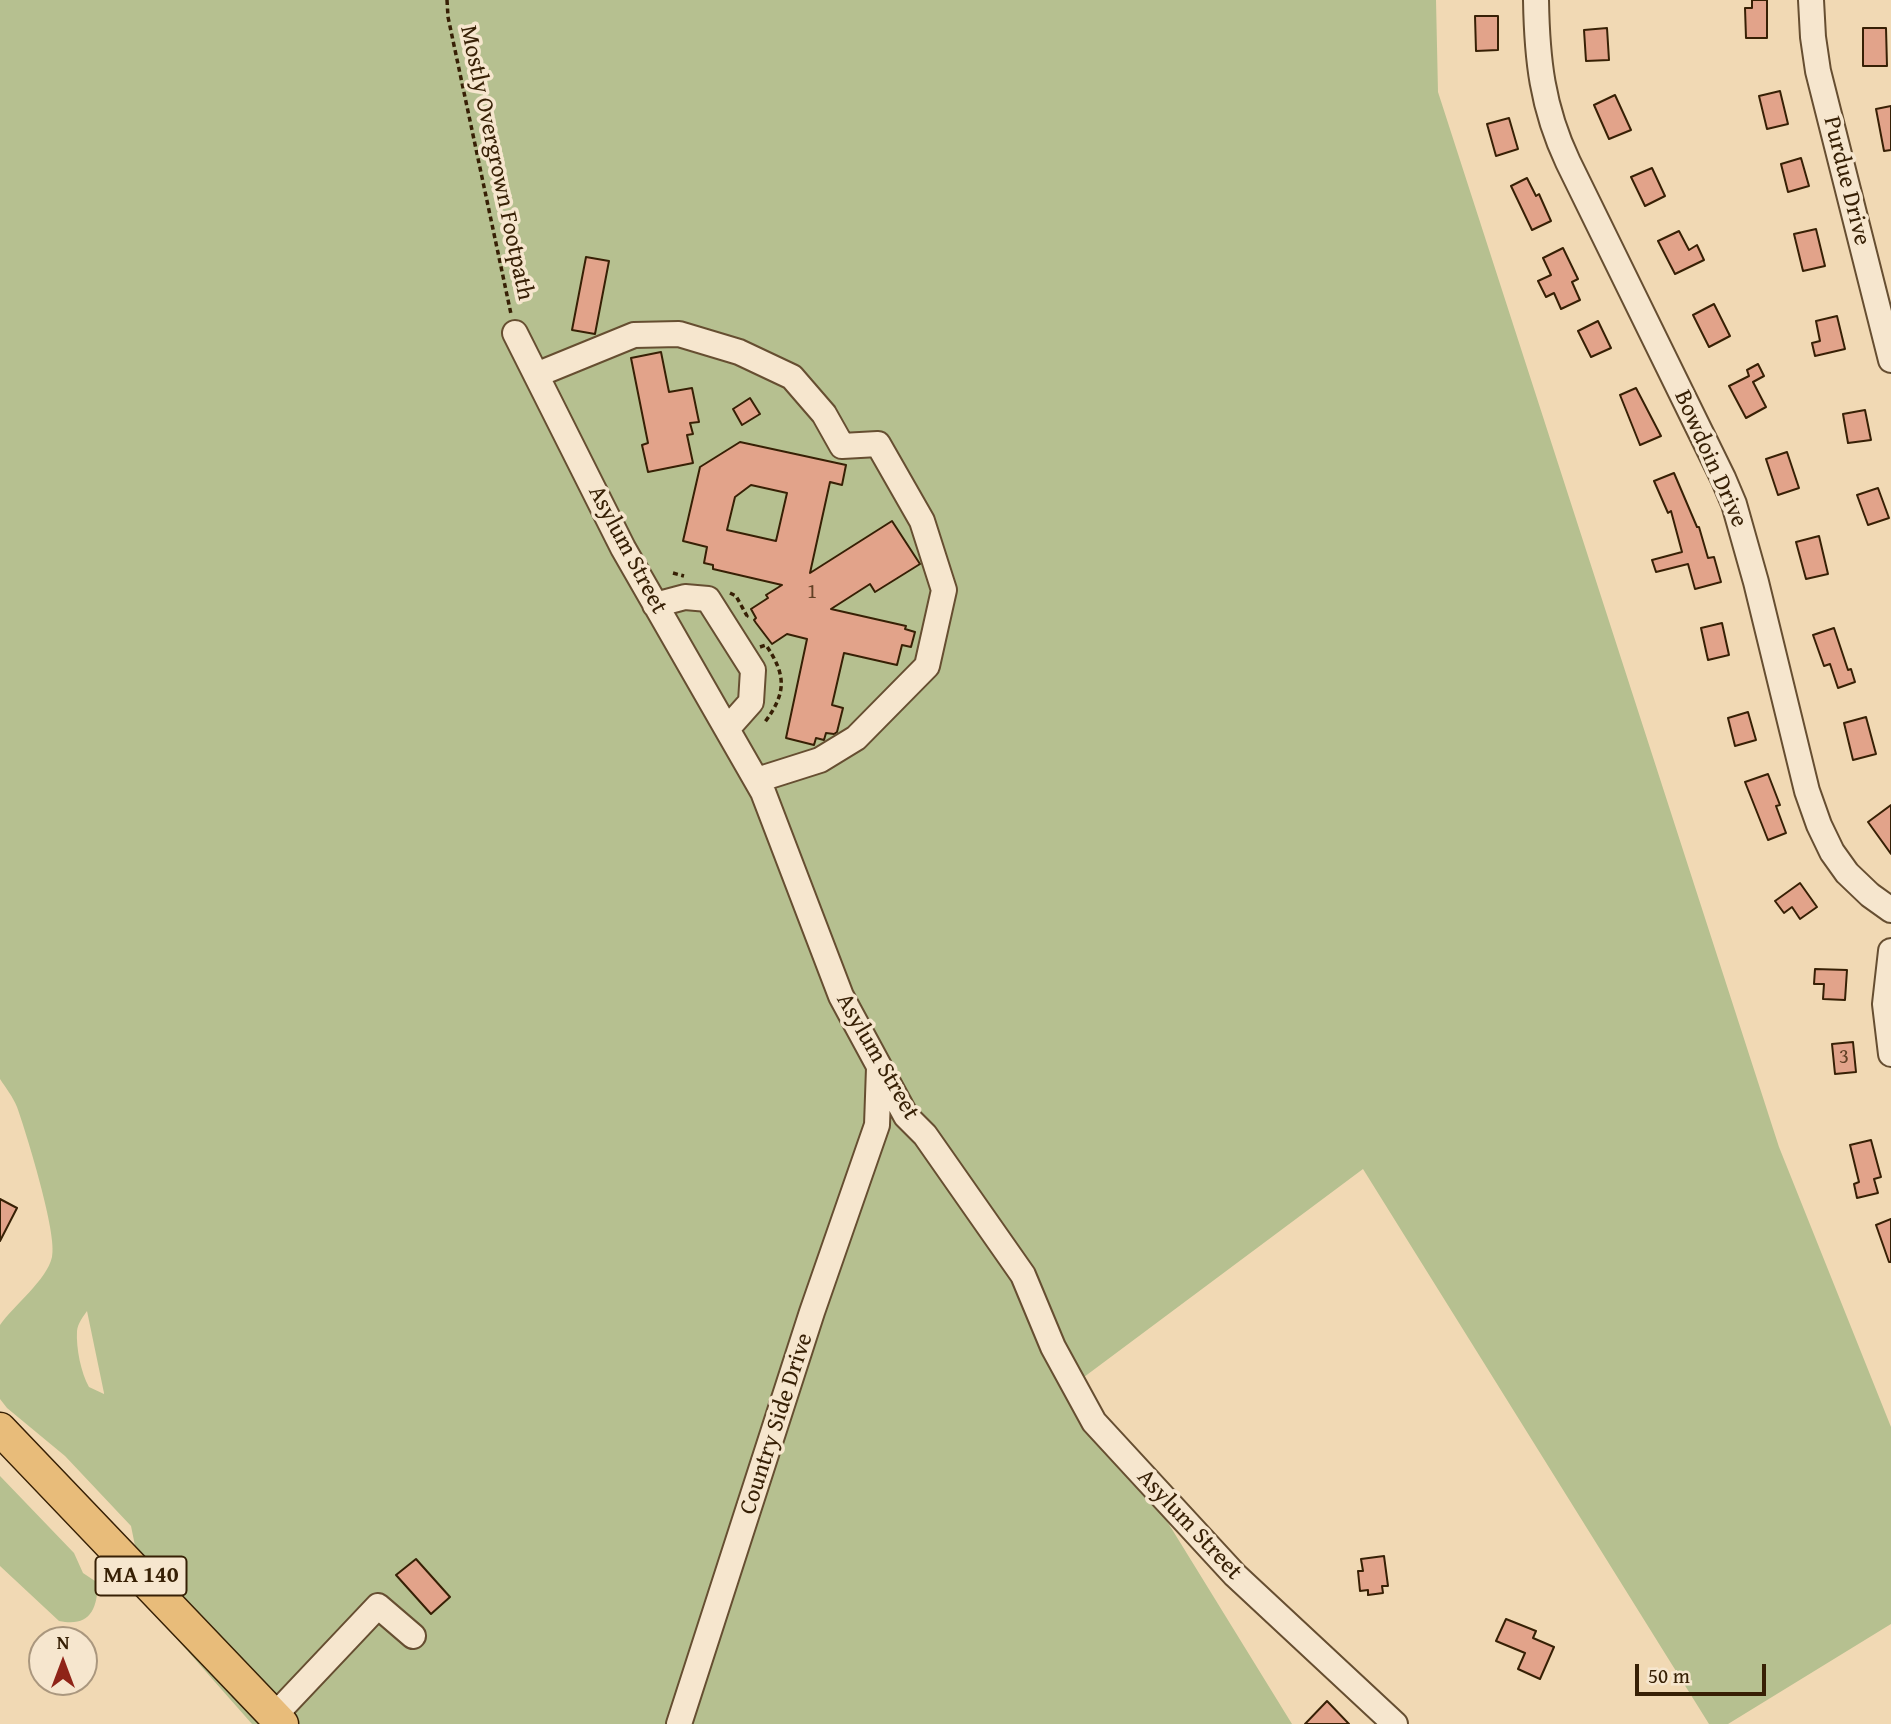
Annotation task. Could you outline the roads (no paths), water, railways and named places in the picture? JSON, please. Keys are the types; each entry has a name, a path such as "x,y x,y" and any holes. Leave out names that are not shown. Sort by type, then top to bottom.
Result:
{"main road":[{"name":"MA 140","path":"0,1429 278,1720"}],"street":[{"name":"Bowdoin Drive","path":"1536,0 1539,67 1548,114 1568,162 1729,491 1747,550 1803,774 1819,825 1832,852 1847,873 1891,910"},
{"name":"Purdue Drive","path":"1811,0 1812,37 1818,71 1891,360"},
{"name":"Asylum Street","path":"515,333 623,548 763,792 841,996 879,1068 906,1116 925,1135 1023,1275 1053,1347 1094,1422 1235,1575 1395,1724"},
{"path":"536,375 634,335 679,334 739,352 792,377 824,414 842,446 878,444 922,521 944,590 927,666 856,738 820,760 757,780"},
{"path":"655,605 685,597 708,600 753,670 751,702 727,729"},
{"path":"1891,951 1885,1012 1891,1054"},
{"name":"Country Side Drive","path":"679,1724 877,1125 879,1068"},
{"path":"877,1125 886,1117 906,1116"},
{"path":"278,1720 378,1606 413,1636"}]}
